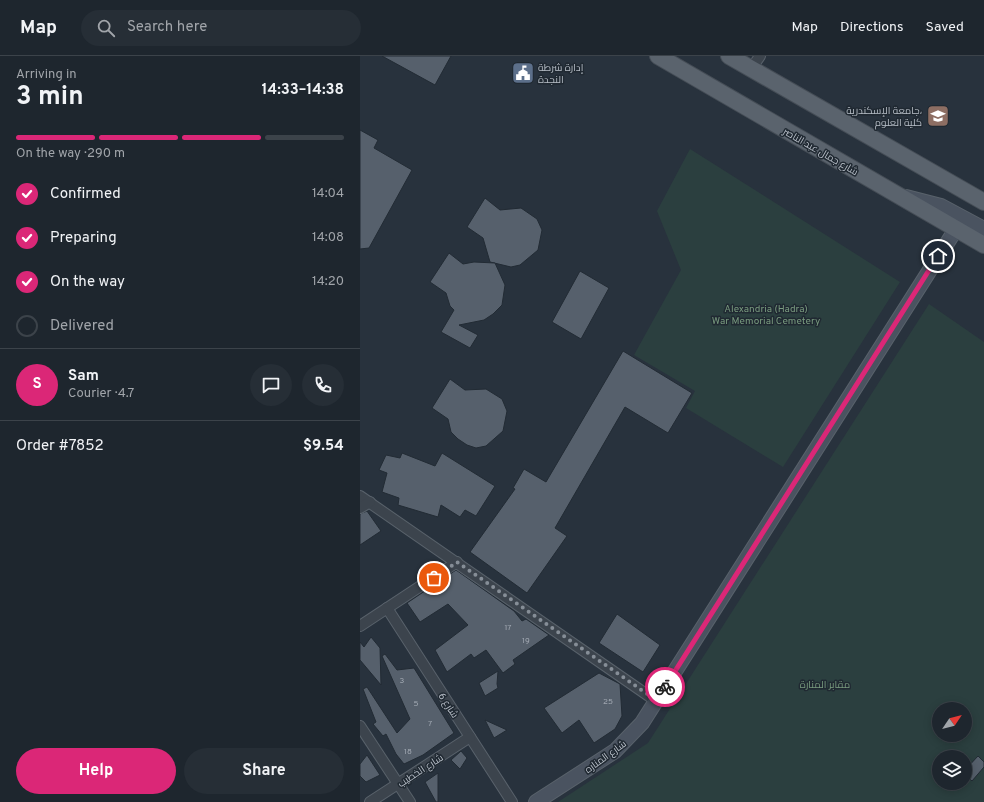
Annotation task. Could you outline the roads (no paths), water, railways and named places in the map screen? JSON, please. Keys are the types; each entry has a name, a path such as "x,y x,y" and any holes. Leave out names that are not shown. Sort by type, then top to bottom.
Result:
{"main road":[{"name":"شارع جمال عبد الناصر","path":"658,56 984,245"},
{"path":"729,56 756,62 984,202"}],"street":[{"path":"900,196 941,206 984,229"},
{"name":"شارع المناره","path":"536,802 620,746 642,723 956,229"},
{"path":"360,496 656,700"},
{"path":"360,508 370,502"},
{"path":"360,626 457,562"},
{"name":"شارع 6","path":"387,608 512,802"},
{"path":"360,726 410,802"},
{"name":"شارع الخطيب","path":"370,802 470,737"}],"place":[{"name":"إدارة شرطة النجدة","path":"523,73"},
{"name":"جامعة الإسكندرية، كلية العلوم","path":"938,116"}],"park label":[{"name":"Alexandria (Hadra) War Memorial Cemetery","path":"766,314"},
{"name":"مقابر المنارة","path":"825,684"}]}
